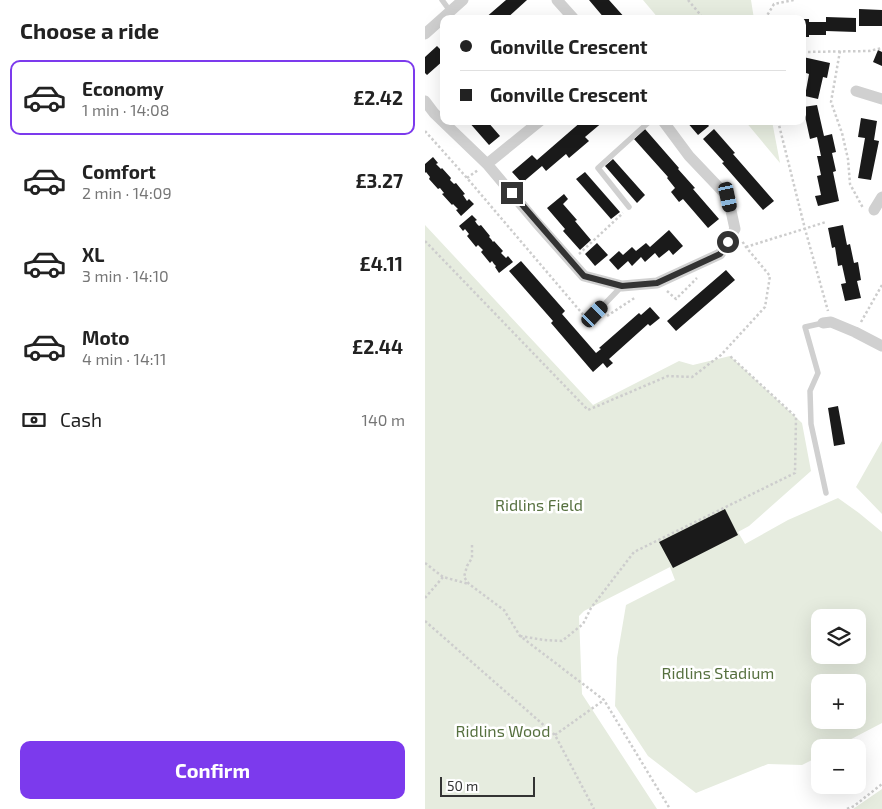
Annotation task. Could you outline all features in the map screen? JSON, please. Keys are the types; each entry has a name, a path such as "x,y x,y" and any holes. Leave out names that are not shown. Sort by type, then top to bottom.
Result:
{"street":[{"path":"446,15 463,0"},
{"path":"557,0 570,15"},
{"path":"425,34 440,20"},
{"path":"855,92 882,99"},
{"path":"425,101 440,119"},
{"path":"446,125 487,164 584,276 622,286 657,283 720,254 735,229 728,197 689,156 666,125"},
{"path":"487,164 535,125"},
{"path":"870,211 882,197"},
{"path":"827,323 855,332 882,346"}],"lane":[{"path":"442,0 450,11"},
{"path":"629,207 598,168 646,125"},
{"path":"595,314 622,286"},
{"path":"826,493 811,424 810,391 818,373 805,327 827,323"}],"path":[{"path":"688,0 701,15"},
{"path":"767,15 774,4 792,0"},
{"path":"806,52 869,51 882,48"},
{"path":"840,51 831,102 846,150 850,184 870,211"},
{"path":"779,125 827,323"},
{"path":"425,131 593,325 657,283"},
{"path":"571,262 629,207"},
{"path":"746,247 826,222"},
{"path":"425,241 588,410 668,376 692,377 721,355 765,307 770,276 746,247 735,229"},
{"path":"855,332 882,285"},
{"path":"520,636 562,641 583,624 591,608 634,552 795,473 796,417 730,356"},
{"path":"472,545 472,558 464,576 469,584 504,610 520,636 604,700 670,809"},
{"path":"425,563 443,577 469,584"},
{"path":"425,598 443,577"},
{"path":"425,621 555,734 594,809"},
{"path":"555,734 604,700"},
{"path":"847,809 855,807 882,784"}],"green space":[{"path":"643,0 751,0 753,15 656,15"},
{"path":"748,125 773,125 780,163"},
{"path":"425,225 593,405 679,361 693,365 730,356 802,423 811,471 749,526 738,532 745,544 788,520 838,498 882,532 882,723 851,739 811,739 811,760 802,765 768,764 696,793 648,756 615,706 617,658 626,605 675,580 670,567 584,611 579,616 582,694 657,809 425,809"},
{"path":"882,441 882,514 856,487"},
{"path":"882,789 882,809 853,809"}],"building":[{"path":"506,0 527,0 510,15 489,15"},
{"path":"589,0 609,0 622,15 602,15"},
{"path":"859,9 882,10 882,26 859,26"},
{"path":"826,17 856,18 856,32 826,31 826,35 809,35 809,37 806,37 806,19 809,19 809,22 826,22"},
{"path":"437,46 440,49 440,64 427,75 425,73 425,57"},
{"path":"878,50 882,52 882,66 873,62"},
{"path":"806,58 830,63 827,78 823,77 818,99 806,96 809,74 806,73"},
{"path":"817,105 824,136 832,134 836,152 832,153 836,171 833,172 839,201 818,206 815,196 821,195 817,176 821,175 817,156 821,156 817,137 810,139 806,121 806,107"},
{"path":"861,118 877,121 874,140 879,141 871,180 858,178 865,138 858,137"},
{"path":"472,125 490,125 500,136 489,145"},
{"path":"577,125 599,125 585,137 589,141 569,158 566,154 546,171 542,166 522,183 512,172 532,155 537,160"},
{"path":"689,125 708,125 709,126 698,135"},
{"path":"645,129 719,219 708,228 683,199 679,202 671,192 675,188 668,177 634,139"},
{"path":"714,129 774,201 763,210 703,139"},
{"path":"433,157 438,163 436,164 442,168 451,178 450,180 454,184 456,183 465,194 463,195 467,201 469,199 474,204 461,216 456,210 458,209 452,205 442,194 444,193 440,188 438,189 425,173 425,164"},
{"path":"613,159 645,195 637,203 605,166"},
{"path":"585,172 620,212 611,219 576,179"},
{"path":"564,194 568,199 563,204 591,240 580,250 563,231 565,229 547,208"},
{"path":"472,215 477,220 475,221 477,224 481,225 493,242 503,251 501,253 506,258 508,256 513,262 499,273 492,261 490,263 481,252 483,250 478,245 476,247 467,236 469,234 465,229 463,231 459,226"},
{"path":"843,225 847,245 850,244 854,263 858,262 861,280 857,281 861,298 845,301 841,284 846,283 842,265 838,266 835,247 832,248 828,228"},
{"path":"669,230 683,246 673,255 669,250 659,258 655,253 645,262 641,257 632,266 628,261 618,270 609,260 619,251 623,255 632,247 636,251 646,243 650,247"},
{"path":"597,243 608,255 595,266 585,254"},
{"path":"521,261 565,311 562,314 596,353 601,349 599,348 639,313 641,315 650,307 660,318 650,326 648,324 609,359 613,363 607,368 603,363 593,372 551,323 553,321 509,271"},
{"path":"726,270 735,280 676,331 667,321"},
{"path":"838,406 845,444 834,446 828,408"},
{"path":"725,509 738,535 673,568 659,542"}],"route":[{"path":"512,193 584,276 622,286 657,283 720,254 728,242"}],"park label":[{"name":"Ridlins Field","path":"539,505"},
{"name":"Ridlins Stadium","path":"718,673"},
{"name":"Ridlins Wood","path":"503,731"}]}
